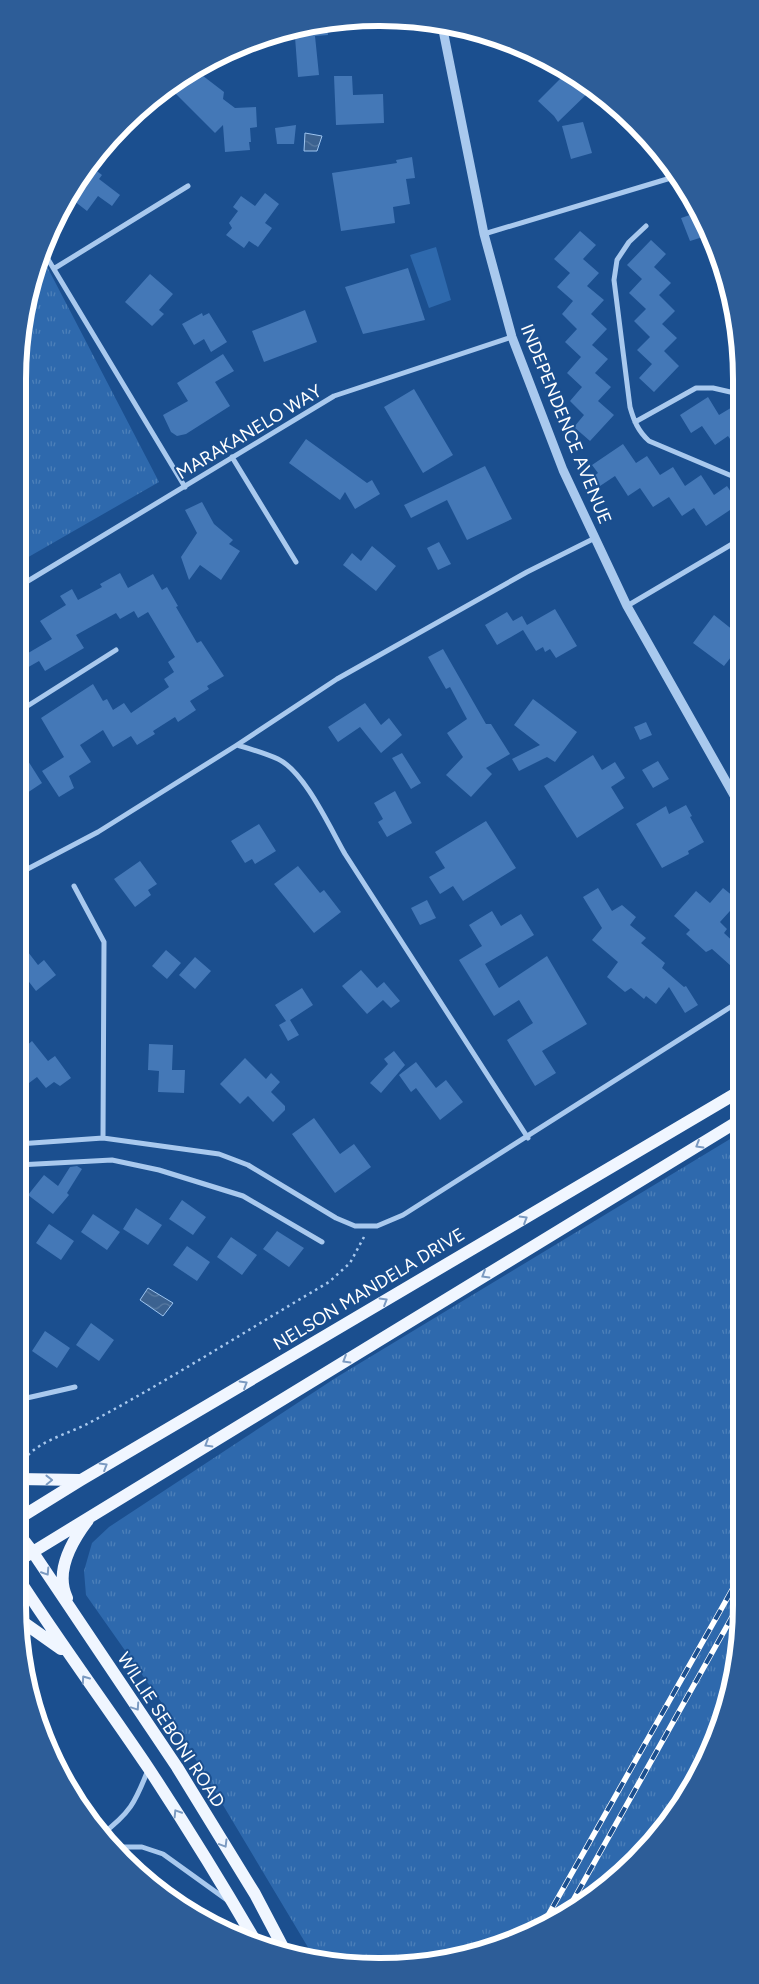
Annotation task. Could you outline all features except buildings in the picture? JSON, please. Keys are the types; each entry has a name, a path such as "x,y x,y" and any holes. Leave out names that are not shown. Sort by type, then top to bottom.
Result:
{"main road":[{"name":"NELSON MANDELA DRIVE","path":"26,1514 733,1095"},
{"path":"26,1555 733,1124"},
{"path":"26,1476 81,1480"},
{"path":"88,1637 66,1595 62,1577 66,1558 74,1541 93,1514"},
{"name":"WILLIE SEBONI ROAD","path":"26,1543 177,1767 255,1894 281,1944"},
{"path":"26,1590 68,1654 149,1769 251,1933"},
{"path":"27,1625 68,1654"}],"street":[{"name":"INDEPENDENCE AVENUE","path":"443,32 484,234 512,337 564,470 627,606 733,794"},
{"path":"484,234 670,178"},
{"path":"55,268 188,186"},
{"path":"646,226 629,242 617,260 614,280 634,422 639,432 649,441 733,476"},
{"path":"48,258 185,486"},
{"name":"MARAKANELO WAY","path":"26,583 334,396 512,337"},
{"path":"634,422 696,388 713,388 733,393"},
{"path":"232,457 296,562"},
{"path":"26,870 98,832 237,745 337,678 527,572 595,538"},
{"path":"627,606 733,544"},
{"path":"26,707 116,650"},
{"path":"237,745 279,759 294,770 321,811 345,854 528,1138"},
{"path":"74,886 104,942 103,1138"},
{"path":"26,1143 103,1138 219,1154 248,1165 336,1218 355,1226 377,1226 403,1215 528,1138 733,1006"},
{"path":"26,1165 112,1160 159,1170 243,1196 322,1242"},
{"path":"26,1398 75,1387"},
{"path":"107,1830 128,1812 138,1796 149,1769"},
{"path":"123,1847 142,1847 163,1854 235,1907"}],"path":[{"path":"26,1456 39,1446 88,1423 329,1282 350,1262 368,1226"}],"green space":[{"path":"436,247 451,300 429,308 410,255"},
{"path":"46,264 159,482 26,558 27,356 33,311"},
{"path":"733,1137 732,1628 730,1651 721,1696 706,1740 685,1781 660,1820 629,1854 595,1885 556,1910 515,1931 471,1946 426,1955 380,1958 333,1955 310,1951 162,1703 86,1595 84,1571 92,1543 109,1527 337,1377"}],"water":[{"path":"305,133 322,136 317,151 304,151"},
{"path":"148,1288 173,1303 163,1316 140,1300"}],"railway":[{"path":"549,1914 733,1588"},
{"path":"574,1899 732,1616"}]}
